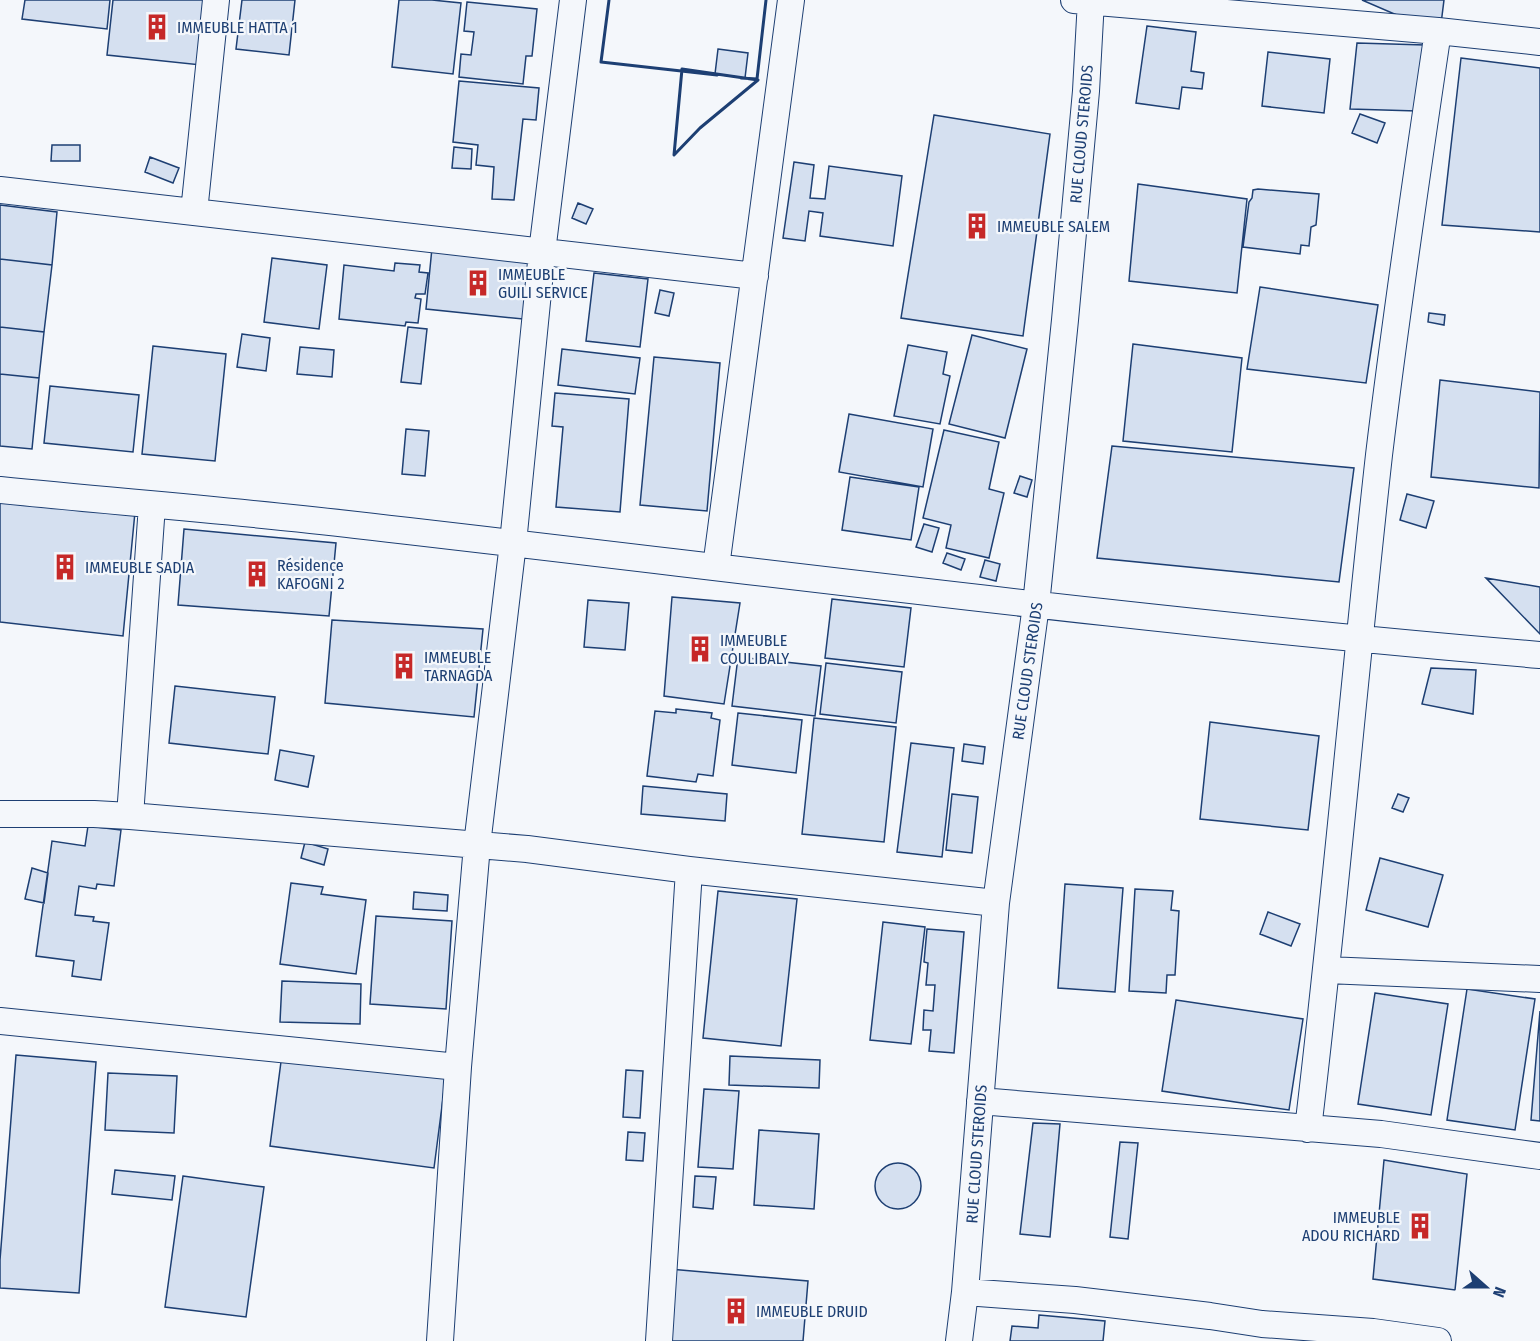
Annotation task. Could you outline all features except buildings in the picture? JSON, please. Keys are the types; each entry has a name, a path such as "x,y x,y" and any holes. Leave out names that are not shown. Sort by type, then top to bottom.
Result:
{"street":[{"path":"194,212 216,0"},
{"path":"440,1341 458,1066 477,845 513,543 542,252 573,0"},
{"path":"716,567 791,0"},
{"path":"1085,1 1438,31 1540,42"},
{"name":"RUE CLOUD STEROIDS","path":"959,1341 965,1292 996,903 1036,605 1069,286 1086,91 1085,1"},
{"path":"1308,1129 1328,970 1379,453 1405,254 1438,31"},
{"path":"0,190 755,276"},
{"path":"0,490 350,524 1036,605 1359,640 1540,655"},
{"path":"130,816 152,505"},
{"path":"0,814 130,816 527,849 689,870 996,903"},
{"path":"658,1341 689,870"},
{"path":"1328,970 1540,979"},
{"path":"0,1021 458,1066"},
{"path":"980,1101 1381,1134 1540,1156"},
{"path":"965,1292 1075,1300 1262,1324 1373,1332 1438,1341"}],"wall":[{"path":"609,0 601,62 717,75"},
{"path":"741,78 757,79 766,0"},
{"path":"682,69 758,80 700,128 674,155 682,69"}],"place":[{"name":"IMMEUBLE HATTA 1","path":"157,27"},
{"name":"IMMEUBLE SALEM","path":"977,226"},
{"name":"IMMEUBLE GUILI SERVICE","path":"478,283"},
{"name":"IMMEUBLE SADIA","path":"65,567"},
{"name":"Résidence KAFOGNI 2","path":"257,574"},
{"name":"IMMEUBLE COULIBALY","path":"700,649"},
{"name":"IMMEUBLE TARNAGDA","path":"404,666"},
{"name":"IMMEUBLE ADOU RICHARD","path":"1420,1226"},
{"name":"IMMEUBLE DRUID","path":"736,1311"}]}
